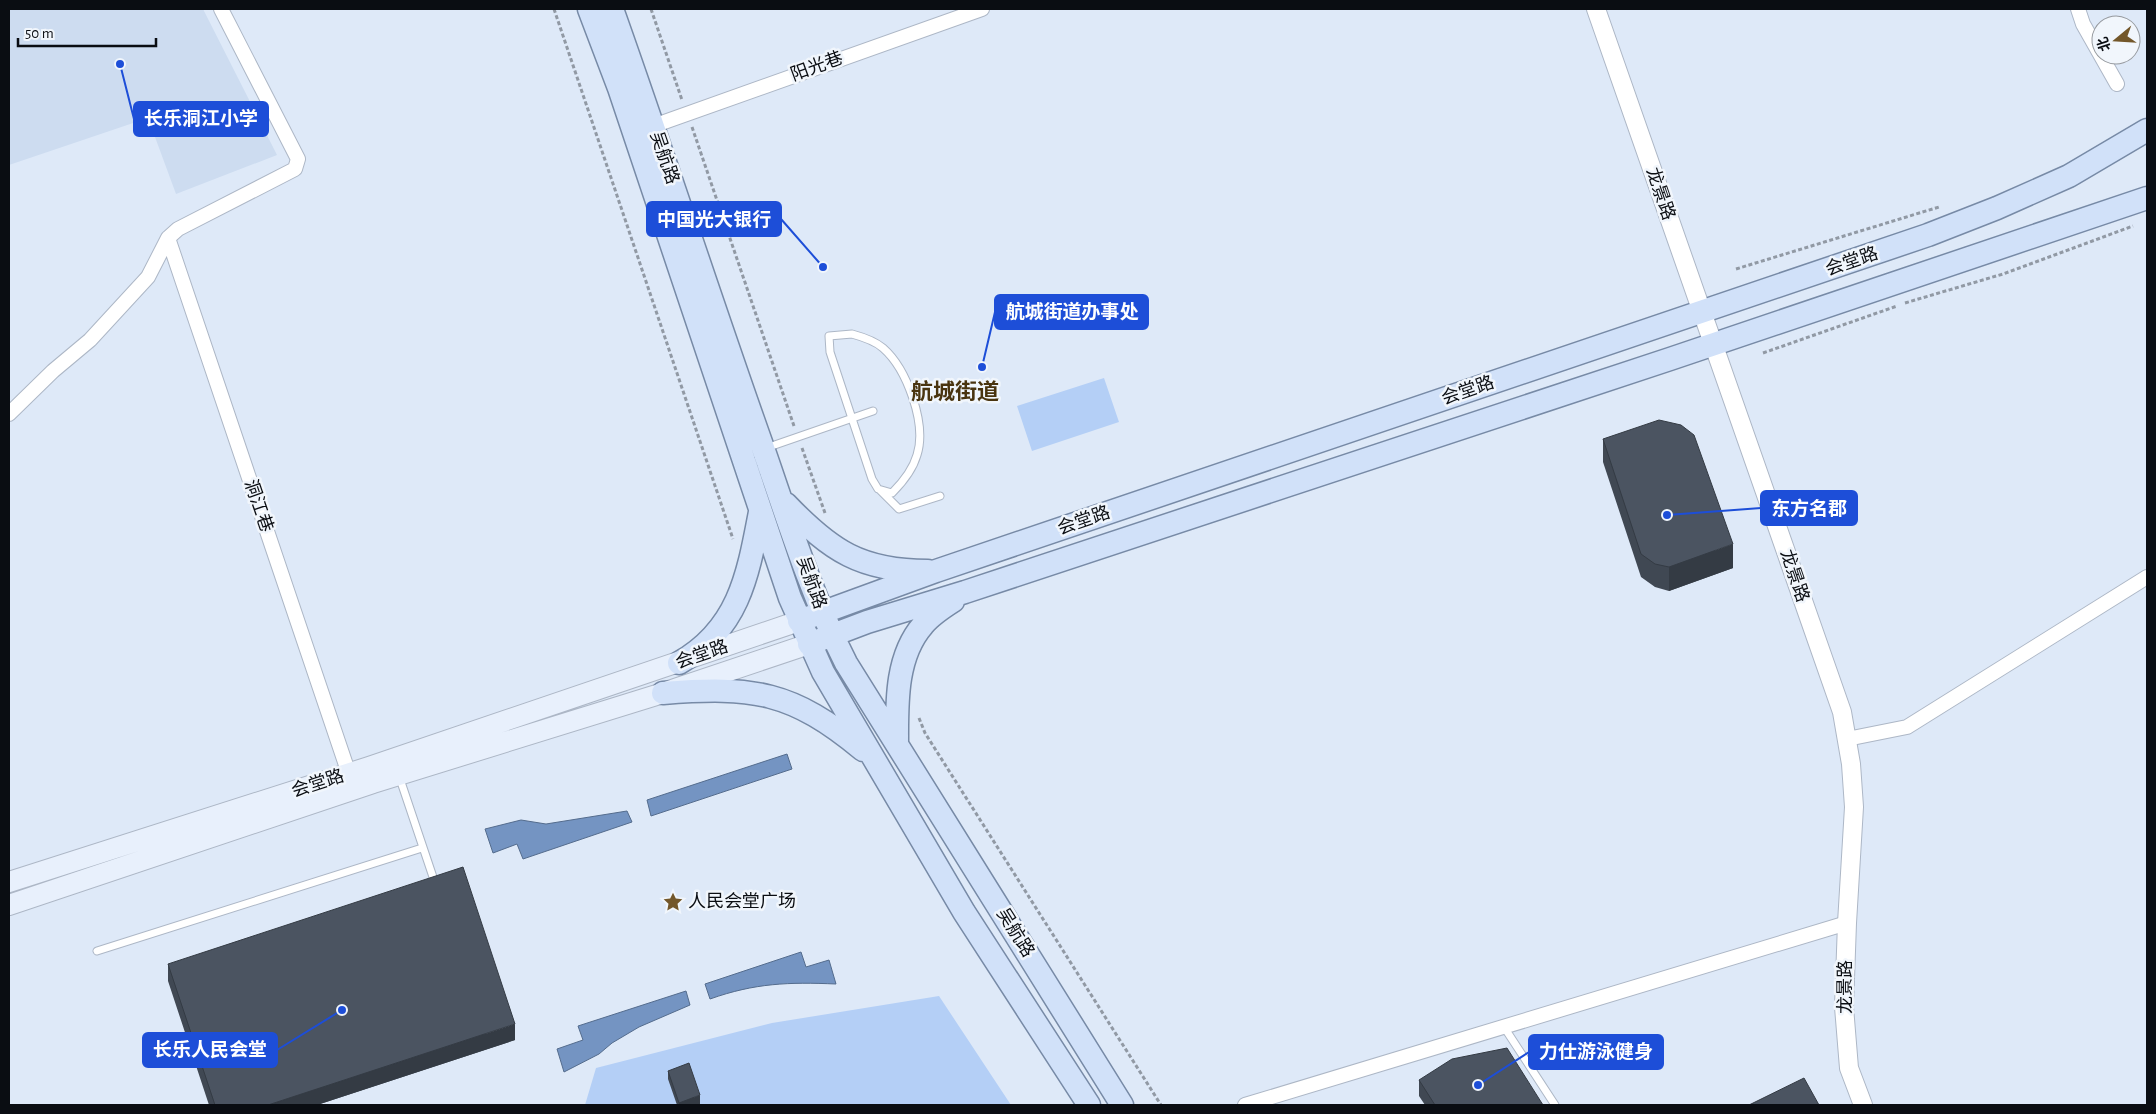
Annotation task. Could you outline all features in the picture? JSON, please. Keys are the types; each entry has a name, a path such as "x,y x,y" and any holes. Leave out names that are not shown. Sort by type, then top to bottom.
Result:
{"main road":[{"name":"吴航路","path":"589,9 619,88 808,644 822,672 964,912 1088,1105"},
{"name":"吴航路","path":"612,9 763,449 822,614 832,636 846,663 1122,1105"},
{"name":"会堂路","path":"9,882 349,774 679,663 822,614 936,571 1881,252 1997,208 2068,176 2147,130"},
{"name":"会堂路","path":"9,905 398,776 663,694 832,636 867,622 965,592 2147,198"},
{"path":"781,500 816,534 857,561 911,571 936,571"},
{"path":"679,663 710,642 737,601 749,571 761,509"},
{"path":"897,745 899,688 905,659 911,644 922,626 965,592"},
{"path":"663,694 736,690 771,696 800,706 820,717 874,758"}],"street":[{"path":"9,414 53,371 90,340 148,277 168,238 178,229 207,212 295,169 298,159 221,9"},
{"name":"阳光巷","path":"653,126 982,9"},
{"name":"龙景路","path":"1596,9 1842,712 1847,739 1854,807 1844,1007 1849,1068 1863,1105"},
{"path":"2078,9 2083,24 2117,84"},
{"name":"洞江巷","path":"168,238 349,774"},
{"path":"1847,739 1907,727 2147,577"},
{"path":"1245,1105 1847,923"}],"lane":[{"path":"878,489 892,493 904,482 918,454 919,422 906,378 884,348 871,340 852,334 829,336 834,368 872,479 878,489 899,509 940,496"},
{"path":"763,449 873,411"},
{"path":"398,776 434,880"},
{"path":"97,951 422,848"},
{"path":"1504,1027 1555,1105"}],"path":[{"path":"554,9 732,531 735,548"},
{"path":"651,9 829,522"},
{"path":"1736,269 1942,206"},
{"path":"1763,353 1905,303 2003,274 2138,224"},
{"path":"918,716 924,733 1160,1105"}],"shaded area":[{"path":"9,9 203,9 277,155 176,194 148,118 9,165"},
{"path":"1104,378 1119,422 1032,451 1017,406"},
{"path":"787,754 792,769 651,816 647,800"},
{"path":"627,811 632,822 523,859 517,844 493,853 485,829 521,820 546,824"},
{"path":"801,952 806,967 829,960 836,984 803,983 772,985 742,990 710,999 705,984"},
{"path":"686,991 690,1005 639,1027 612,1043 599,1054 564,1072 557,1049 583,1040 578,1026"},
{"path":"939,996 1011,1105 585,1105 596,1068 772,1023"}],"building":[{"path":"1659,420 1681,425 1694,435 1733,544 1669,567 1655,564 1641,554 1603,439"},
{"path":"463,867 515,1024 268,1105 215,1105 168,964"},
{"path":"1507,1048 1543,1105 1435,1105 1419,1080 1452,1059"},
{"path":"689,1063 700,1095 679,1103 668,1071"},
{"path":"1804,1078 1819,1105 1749,1105"}],"place":[{"name":"长乐洞江小学","path":"120,64"},
{"name":"中国光大银行","path":"823,267"},
{"name":"航城街道办事处","path":"982,367"},
{"name":"东方名郡","path":"1667,515"},
{"name":"人民会堂广场","path":"673,902"},
{"name":"长乐人民会堂","path":"342,1010"},
{"name":"力仕游泳健身","path":"1478,1085"}],"district":[{"name":"航城街道","path":"955,392"}]}
